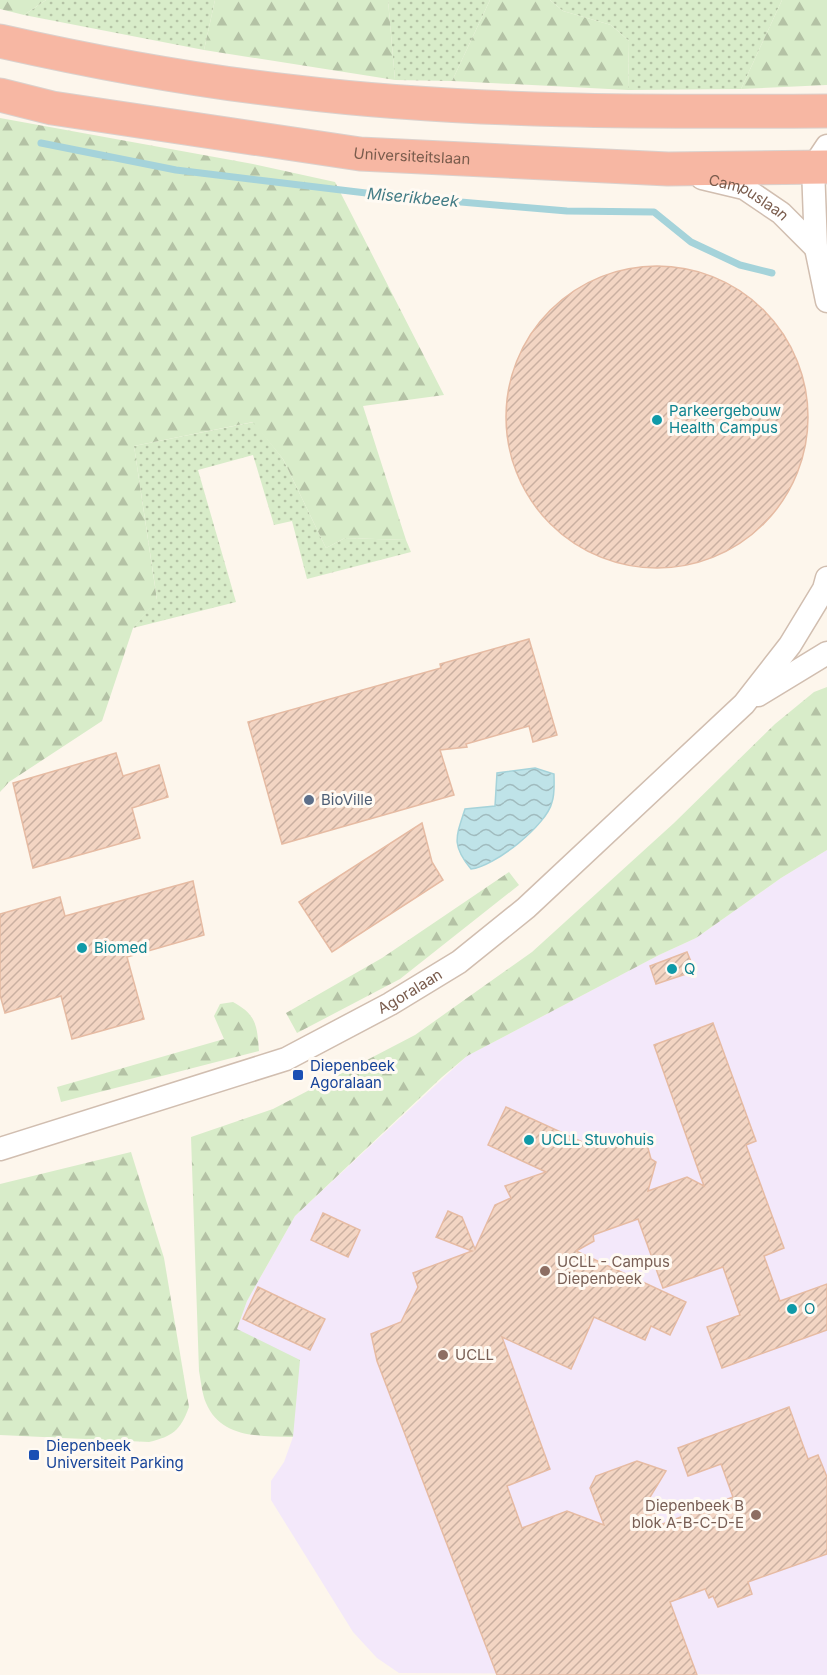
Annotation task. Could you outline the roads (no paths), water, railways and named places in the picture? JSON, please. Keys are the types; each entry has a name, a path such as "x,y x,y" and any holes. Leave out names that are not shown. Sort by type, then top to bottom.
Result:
{"highway":[{"path":"0,41 118,67 297,92 476,106 594,110 827,111"},
{"name":"Universiteitslaan","path":"0,95 52,108 360,154 668,169 822,160"}],"street":[{"path":"822,160 816,248 827,301"},
{"name":"Campuslaan","path":"668,169 744,188 781,213 816,248"},
{"name":"Agoralaan","path":"0,1149 286,1059 390,1004 459,962 526,908 744,704 790,645 824,589 827,578"},
{"name":"Agoralaan","path":"790,645 827,612"},
{"name":"Agoralaan","path":"744,704 827,653"}],"water":[{"path":"535,768 554,774 554,796 548,811 530,833 505,853 493,861 471,869 460,853 457,840 465,809 495,806 497,773"}],"waterway":[{"name":"Miserikbeek","path":"41,143 176,170 391,196 567,211 654,212 691,242 740,265 772,273"}],"place":[{"name":"Parkeergebouw Health Campus","path":"657,420"},
{"name":"BioVille","path":"309,800"},
{"name":"Biomed","path":"82,948"},
{"name":"Q","path":"672,969"},
{"name":"Diepenbeek Agoralaan","path":"298,1075"},
{"name":"UCLL Stuvohuis","path":"529,1140"},
{"name":"UCLL - Campus Diepenbeek","path":"545,1271"},
{"name":"O","path":"792,1309"},
{"name":"UCLL","path":"443,1355"},
{"name":"Diepenbeek Universiteit Parking","path":"34,1455"},
{"name":"Diepenbeek B blok A-B-C-D-E","path":"756,1515"}]}
